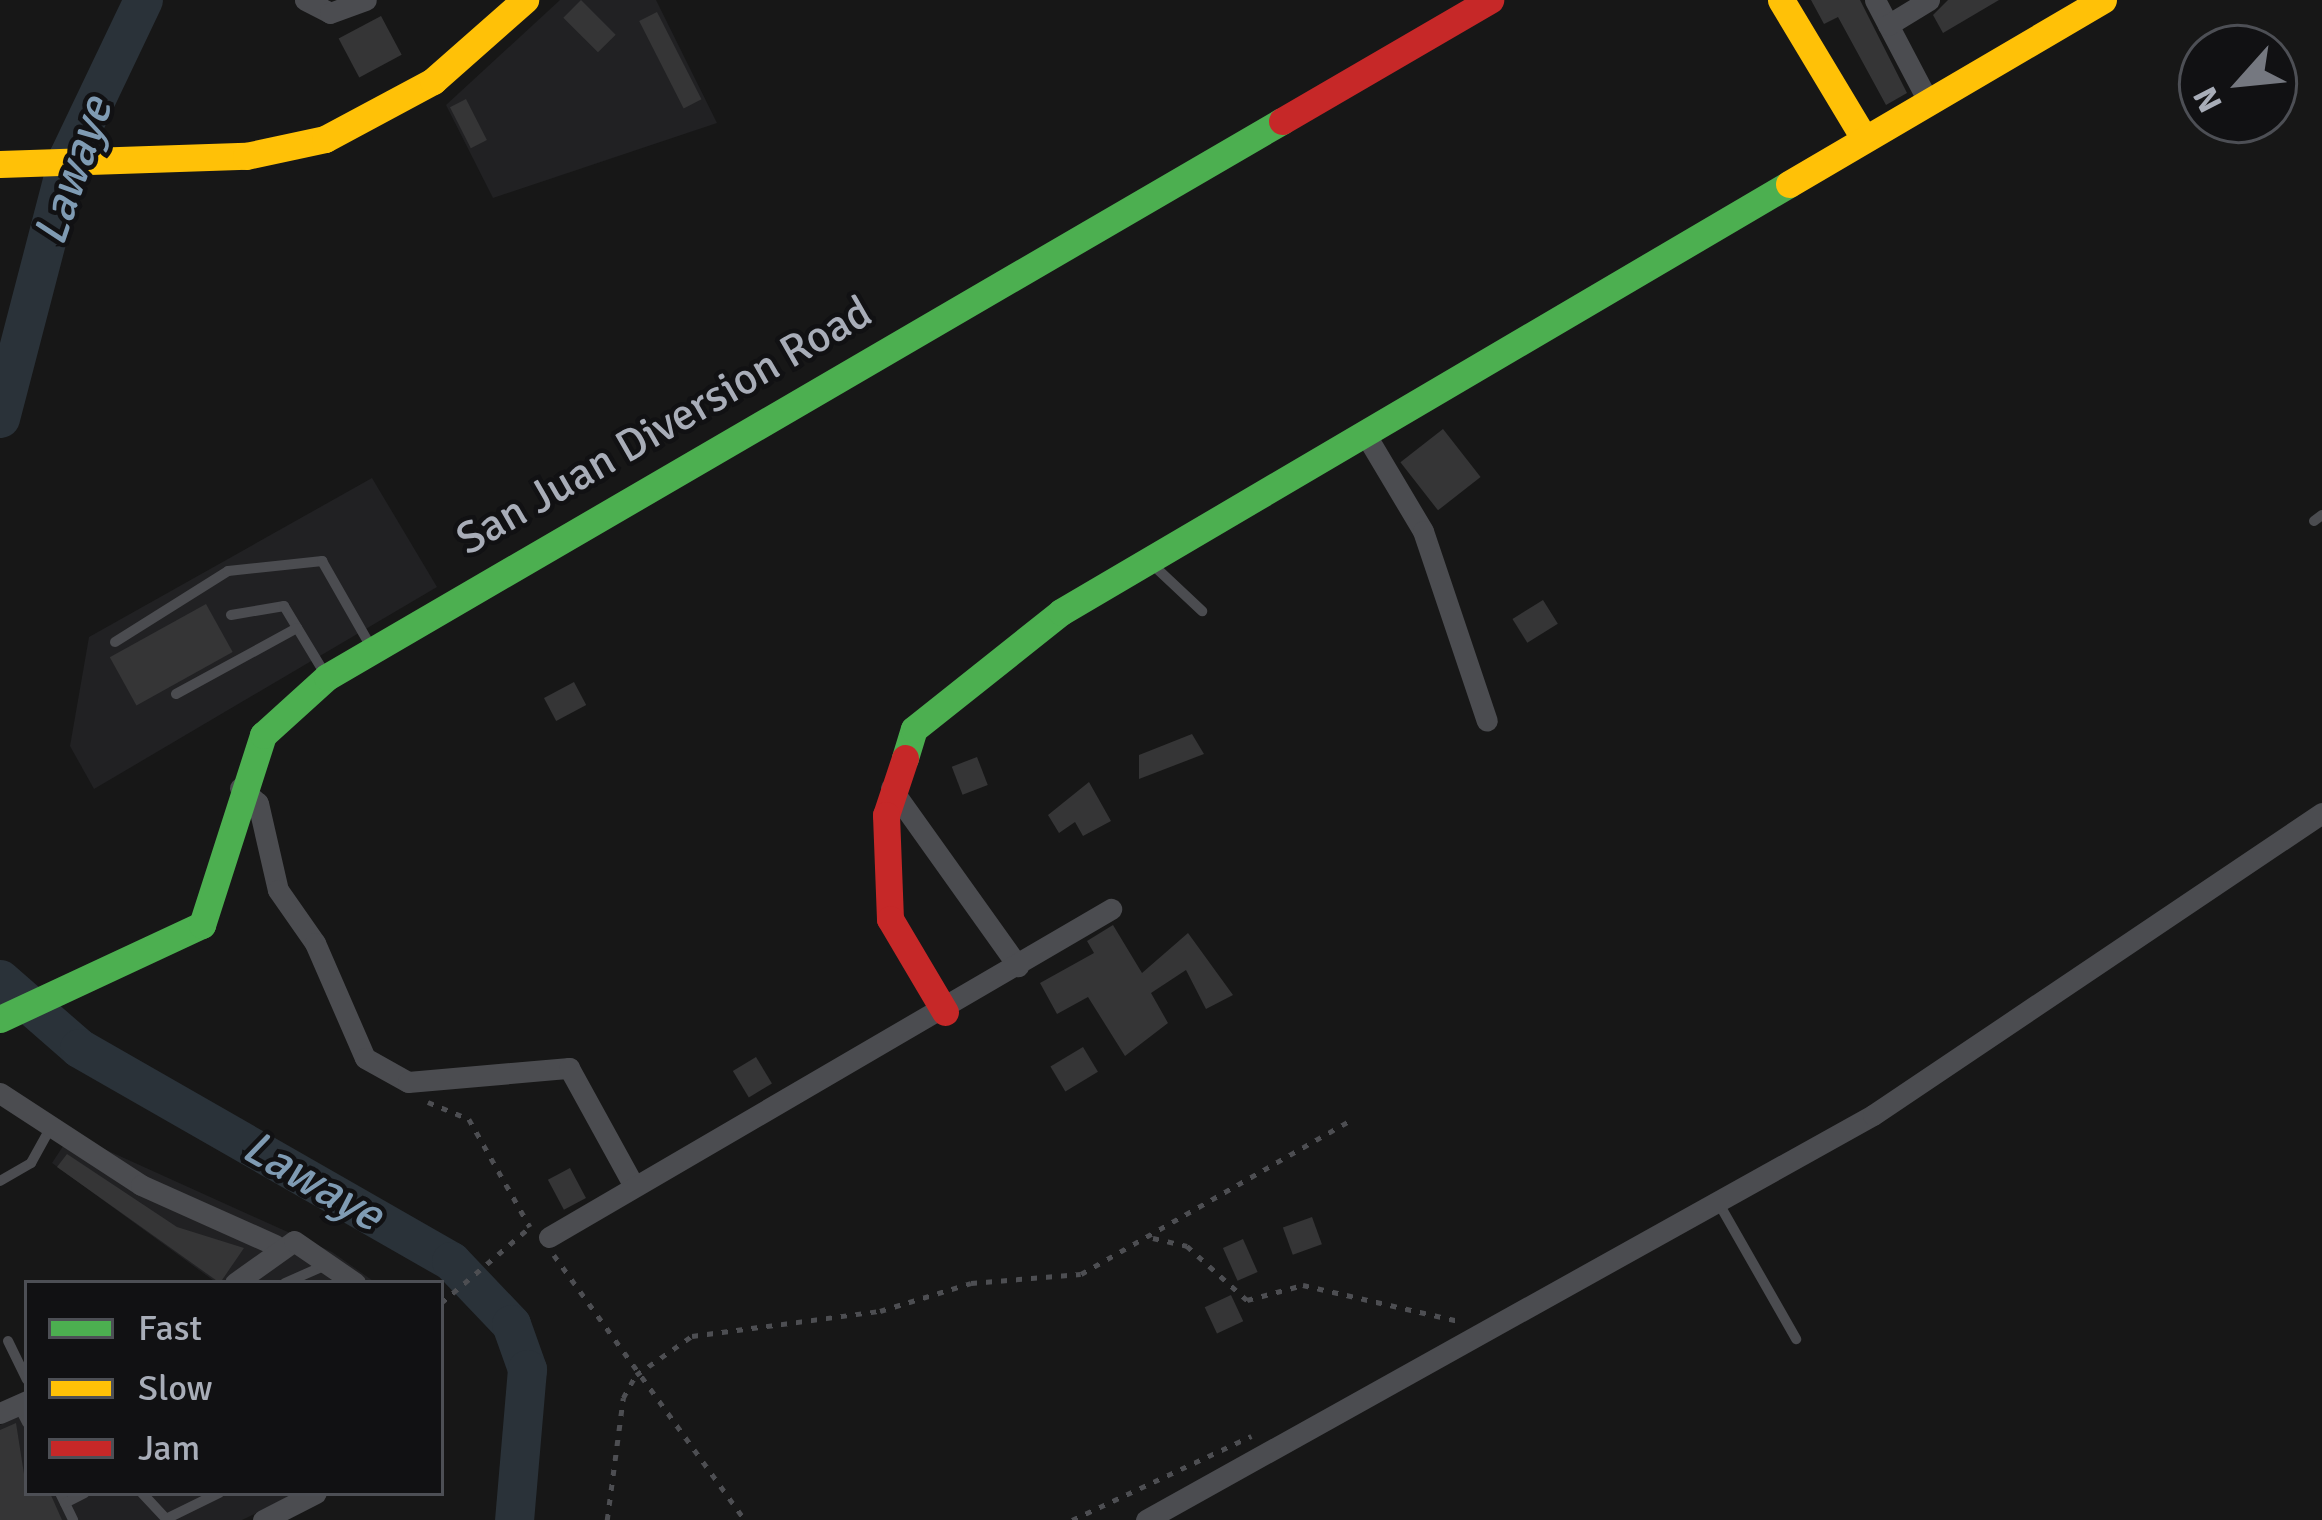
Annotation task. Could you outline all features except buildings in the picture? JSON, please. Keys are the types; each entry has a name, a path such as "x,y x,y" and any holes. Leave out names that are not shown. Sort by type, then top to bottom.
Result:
{"street":[{"path":"305,0 330,13 366,0"},
{"path":"0,164 129,162 325,139 433,81 525,0"},
{"name":"San Juan Diversion Road","path":"0,1019 121,963 211,914 240,788 263,735 327,677 371,647 1490,0"},
{"path":"1781,0 1864,138"},
{"path":"1875,0 1928,101"},
{"path":"1888,25 1929,0"},
{"path":"945,1012 890,919 891,788 914,729 1061,612 1367,437 2103,0"},
{"path":"1367,437 1423,531 1487,721"},
{"path":"240,788 259,803 278,890 315,943 357,1046 396,1077 569,1068 634,1186"},
{"path":"891,788 1018,966"},
{"path":"1146,1520 1873,1115 2322,813"},
{"path":"549,1237 945,1012 1111,909"},
{"path":"0,1093 50,1129 333,1262 352,1280"},
{"path":"239,1280 285,1243"},
{"path":"263,1520 310,1496"}],"lane":[{"path":"115,642 228,571 322,561 371,647"},
{"path":"1151,562 1202,611"},
{"path":"231,615 284,606 327,677"},
{"path":"176,694 297,628"},
{"path":"0,1181 31,1163 50,1129"},
{"path":"1718,1199 1729,1235 1796,1339"},
{"path":"293,1280 333,1262"},
{"path":"8,1341 24,1374"},
{"path":"145,1496 166,1520 213,1496"},
{"path":"62,1498 73,1520"}],"path":[{"path":"396,1077 470,1119 530,1228 518,1233 444,1300"},
{"path":"608,1520 636,1375 692,1336 880,1311 971,1283 1081,1274 1153,1238 1351,1120"},
{"path":"549,1237 636,1375 745,1520"},
{"path":"1153,1238 1187,1246 1246,1300 1303,1285 1480,1334"},
{"path":"1072,1520 1238,1438 1292,1440"}],"shaded area":[{"path":"560,0 656,0 717,123 493,198 446,105"},
{"path":"372,478 437,587 94,789 70,746 89,637"},
{"path":"71,1134 332,1252 372,1280 213,1280 52,1163"},
{"path":"24,1414 24,1496 291,1496 242,1520 0,1520 0,1425"}],"waterway":[{"name":"Lawaye","path":"0,418 68,157 143,0"},
{"name":"Lawaye","path":"0,979 79,1048 451,1261 511,1324 527,1369 514,1520"}],"traffic: fast":[{"path":"0,1019 202,925 263,735 327,677 1282,121"},
{"path":"905,758 914,729 1061,612 1789,184"}],"traffic: slow":[{"path":"0,164 246,156 325,139 433,81 525,0"},
{"path":"1781,0 1864,138"},
{"path":"1789,184 2103,0"}],"traffic: jam":[{"path":"1282,121 1490,0"},
{"path":"905,758 886,815 890,919 945,1012"}]}
